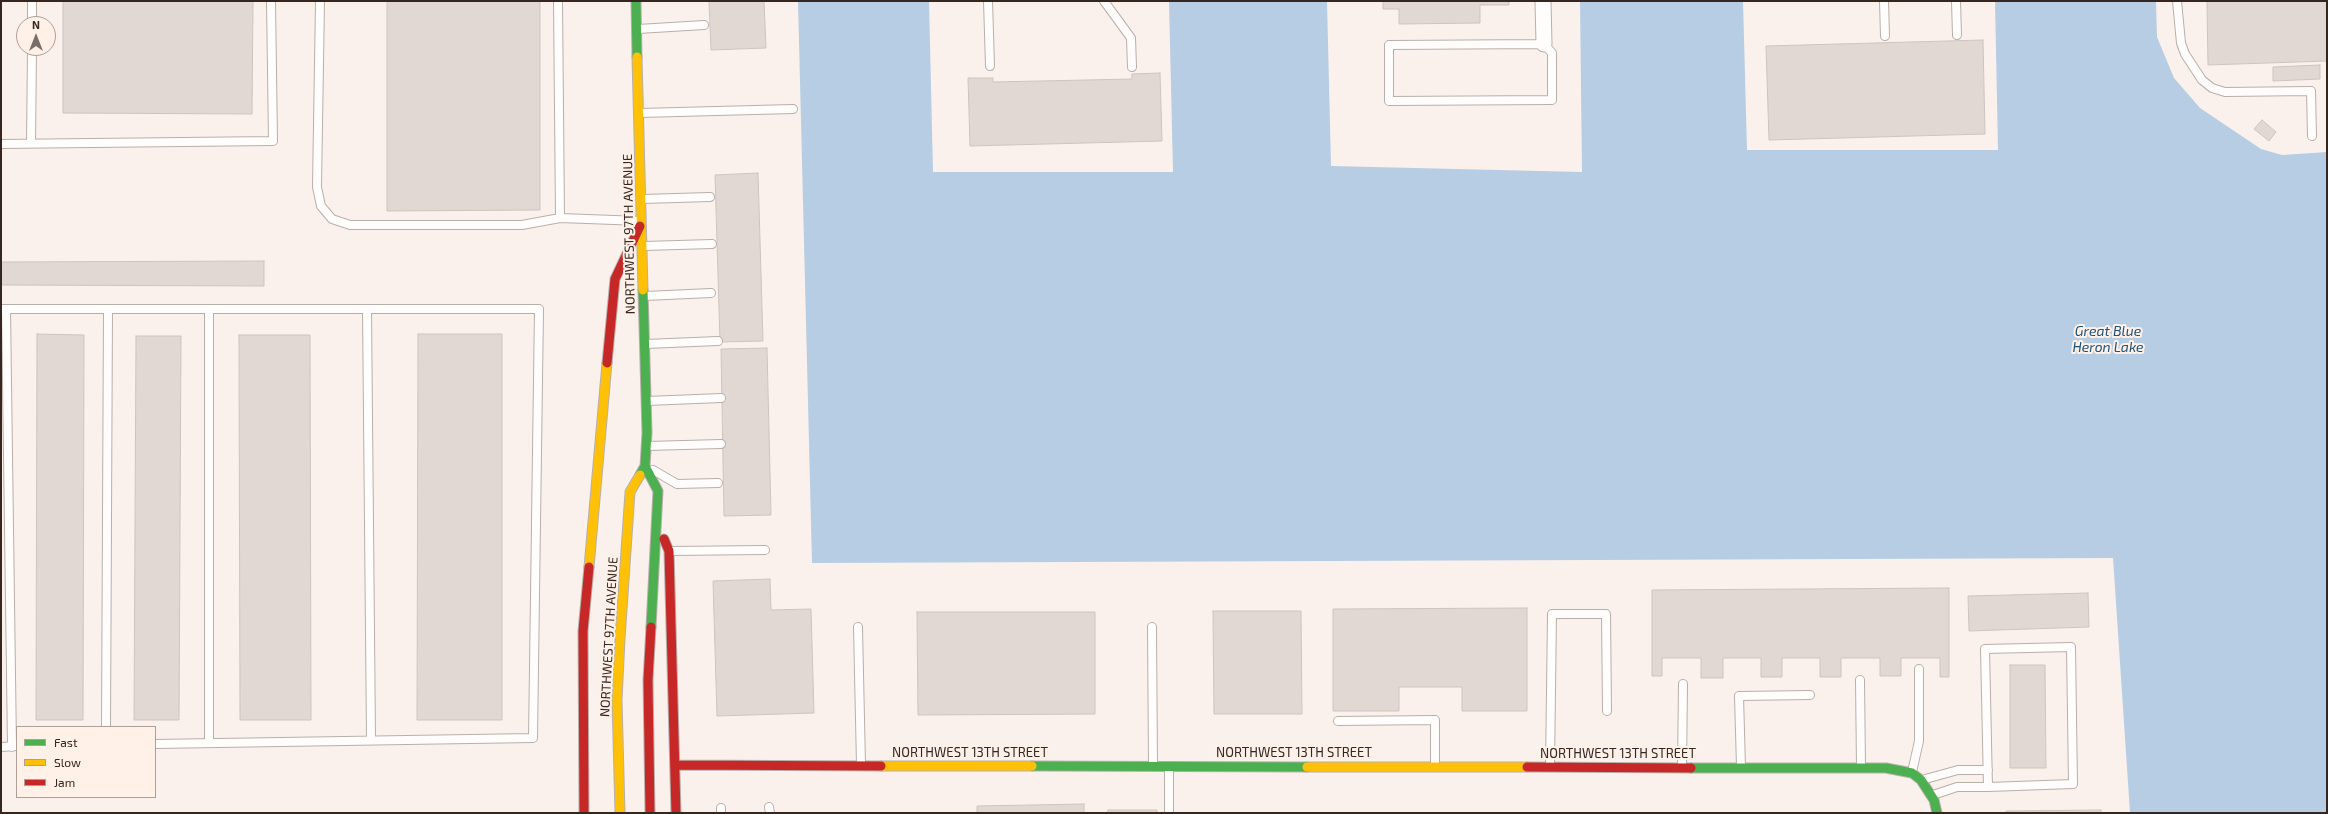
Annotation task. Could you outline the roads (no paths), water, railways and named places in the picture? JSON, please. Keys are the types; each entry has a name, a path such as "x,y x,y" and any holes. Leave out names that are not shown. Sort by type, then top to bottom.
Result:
{"street":[{"name":"NORTHWEST 97TH AVENUE","path":"620,813 617,700 630,492 645,466 647,401 636,1"},
{"path":"1543,1 1544,44"},
{"path":"584,813 583,631 614,286 615,278 642,221"},
{"path":"645,466 658,491 648,680 650,813"},
{"path":"657,522 669,551 676,813"},
{"name":"NORTHWEST 13TH STREET","path":"675,765 1169,765 1550,768 1861,767 1899,769 1912,773"},
{"path":"1912,773 1921,780 1931,795 1937,813"}],"lane":[{"path":"32,1 32,16"},
{"path":"1,144 273,141 271,1"},
{"path":"320,1 317,187 321,206 325,213 340,224 522,225 560,218 642,221"},
{"path":"558,1 560,218"},
{"path":"988,1 990,66"},
{"path":"1104,1 1131,38 1132,67"},
{"path":"1884,1 1885,36"},
{"path":"1956,1 1957,35"},
{"path":"2177,1 2180,43 2185,54 2202,80 2212,88 2225,92 2311,91 2312,136"},
{"path":"637,29 704,25"},
{"path":"1544,44 1552,53 1552,100 1389,101 1389,45 1544,44"},
{"path":"31,143 32,56"},
{"path":"640,113 793,109"},
{"path":"642,199 710,197"},
{"path":"643,246 712,244"},
{"path":"644,296 711,293"},
{"path":"1,747 15,747 4,309 539,309 533,738 156,744"},
{"path":"106,726 108,309"},
{"path":"208,309 208,743"},
{"path":"367,309 371,740"},
{"path":"645,344 718,341"},
{"path":"647,401 721,398"},
{"path":"646,446 721,444"},
{"path":"645,466 677,484 718,483"},
{"path":"669,551 764,550"},
{"path":"1550,768 1552,614 1606,614 1607,710"},
{"path":"858,627 861,766"},
{"path":"1152,627 1153,765"},
{"path":"1931,795 1957,787 1988,787 2073,784 2071,647 1985,649 1988,787"},
{"path":"1912,773 1919,741 1919,669"},
{"path":"1860,680 1861,767"},
{"path":"1682,767 1683,684"},
{"path":"1741,767 1740,696 1810,695"},
{"path":"1338,721 1435,720 1435,767"},
{"path":"1169,765 1169,813"},
{"path":"1921,780 1958,770 1988,770"}],"water":[{"name":"Great Blue Heron Lake","path":"798,1 929,1 933,172 1173,172 1169,1 1327,1 1331,166 1582,172 1580,1 1743,1 1747,150 1998,150 1995,1 2156,1 2157,37 2174,78 2200,108 2261,149 2282,155 2327,152 2327,813 2130,813 2113,558 812,563"}]}
